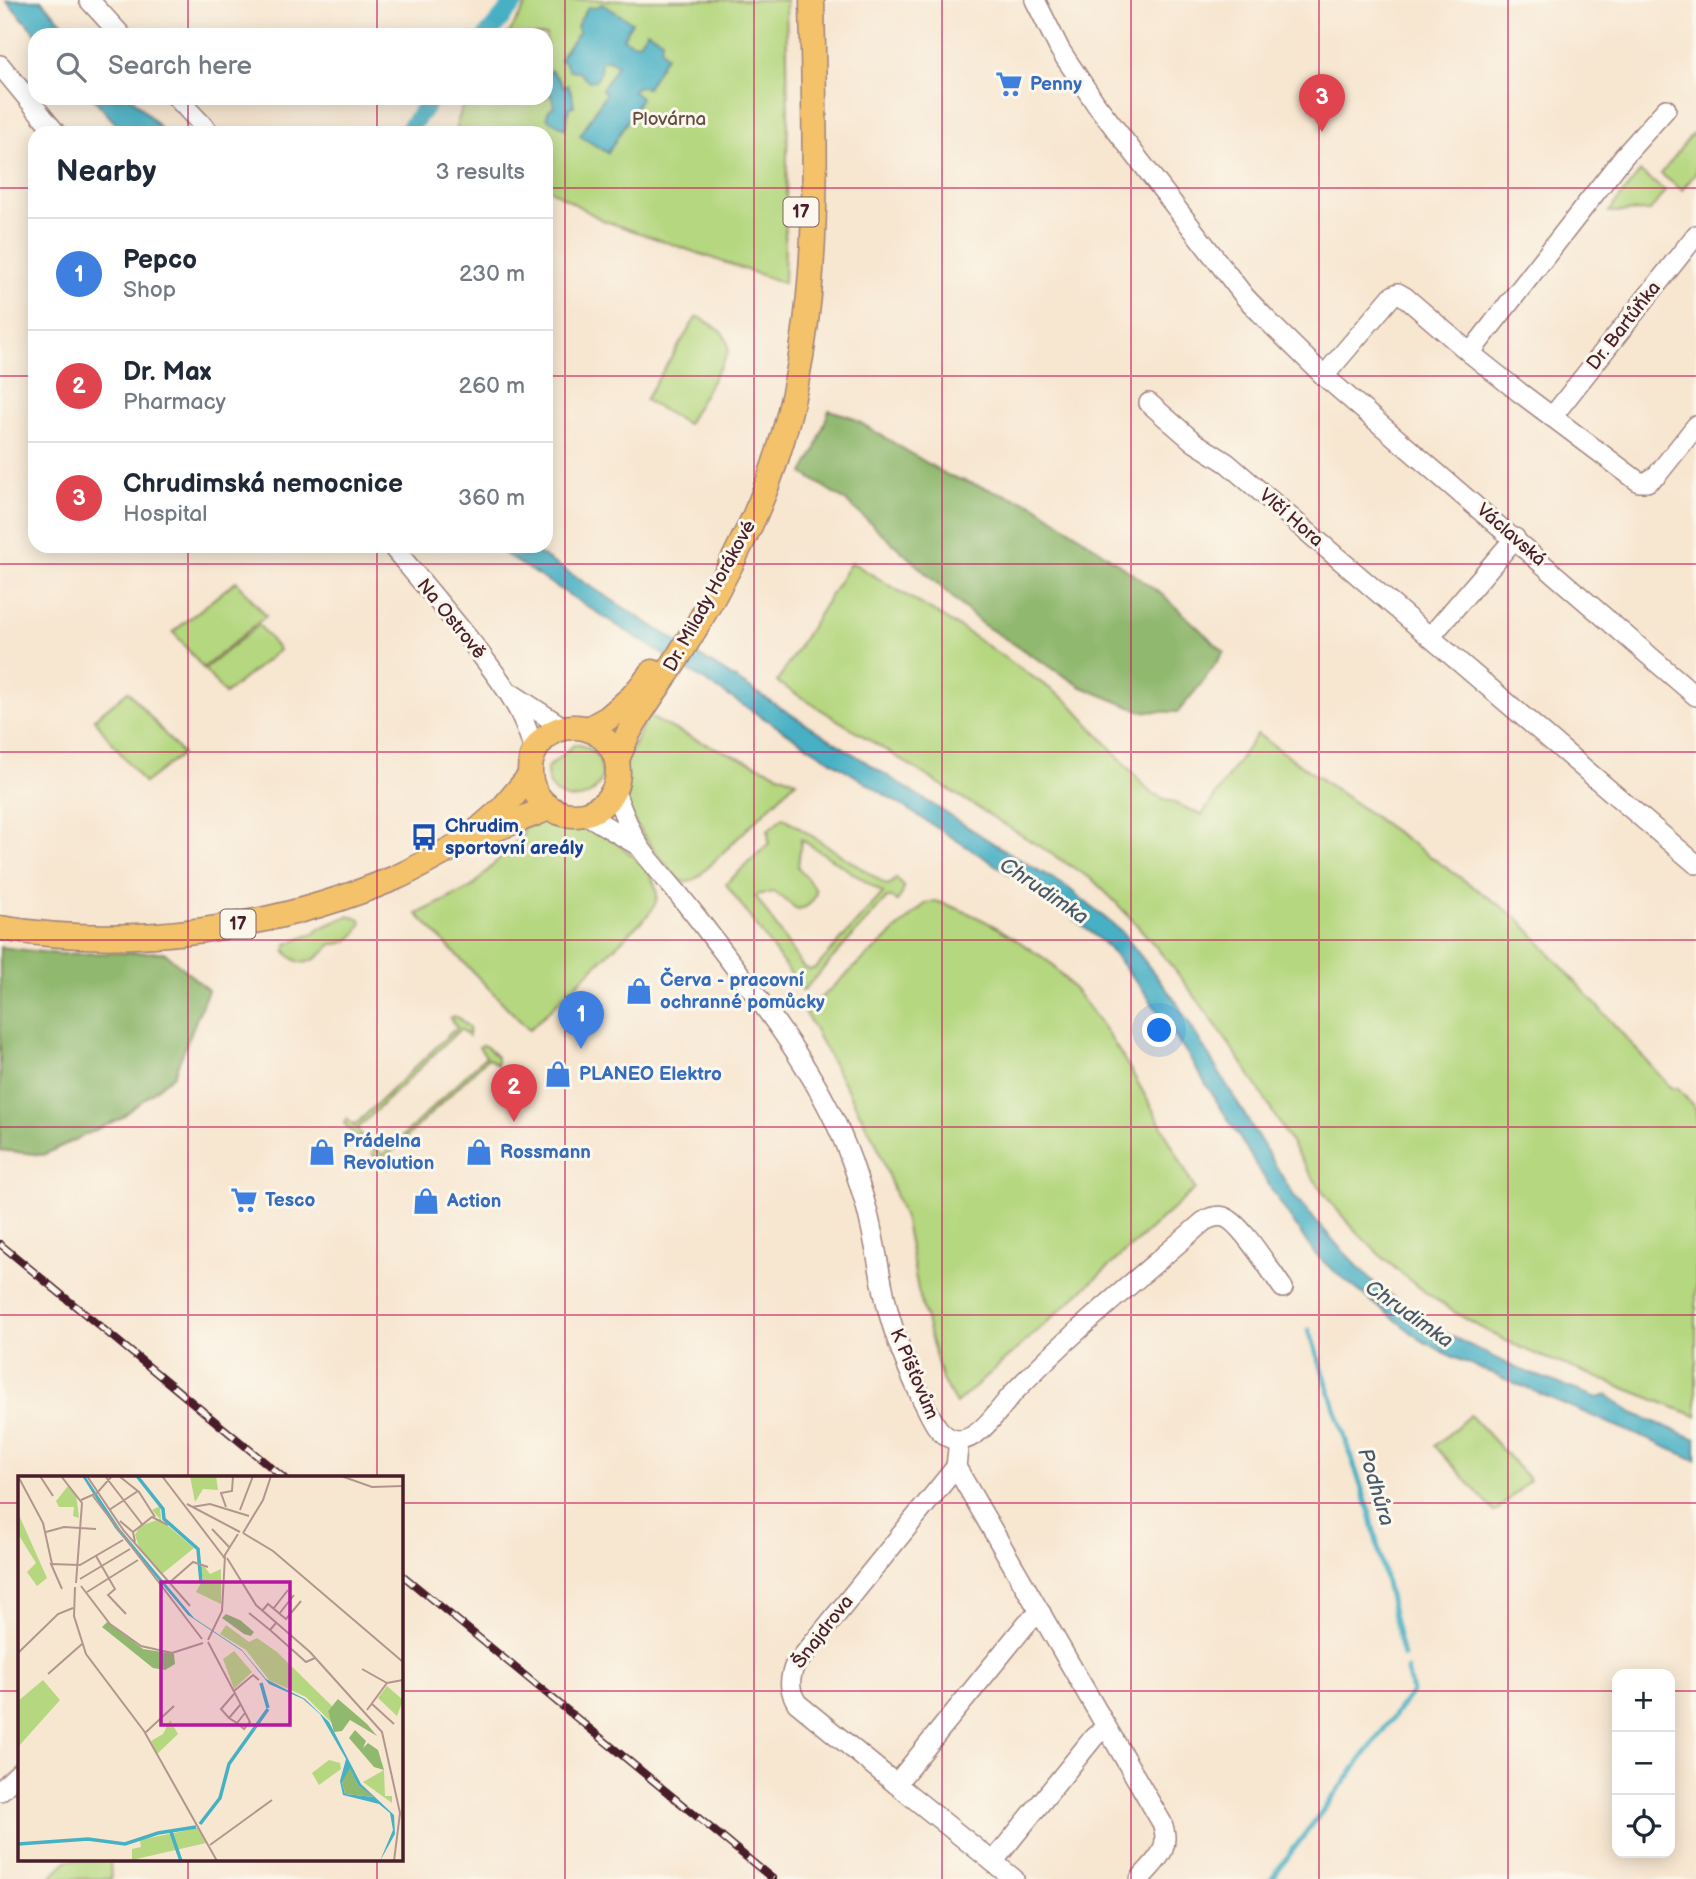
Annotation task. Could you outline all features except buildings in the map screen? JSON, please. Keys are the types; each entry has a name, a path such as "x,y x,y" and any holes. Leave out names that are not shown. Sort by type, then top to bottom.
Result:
{"main road":[{"name":"Dr. Milady Horákové","path":"787,424 802,187 799,0"},
{"name":"Dr. Milady Horákové","path":"617,759 649,688 698,622 748,531 766,489 787,424 806,338 811,267 815,177 812,0"},
{"name":"Dr. Milady Horákové","path":"576,729 608,719 649,688"},
{"name":"17","path":"534,751 542,740 552,733 576,729"},
{"path":"576,729 601,736 611,746 617,759"},
{"path":"534,751 530,763 533,789 540,800 550,808 561,813 585,814 597,809 614,789"},
{"name":"17","path":"614,789 618,775 617,759"},
{"name":"17","path":"462,844 503,808 530,776"},
{"name":"17","path":"0,928 52,935 108,937 160,935 236,924 309,908 351,894 397,877 462,844 550,808"}],"street":[{"name":"Václavská","path":"1035,0 1060,50 1081,82 1245,297 1324,376 1696,696"},
{"path":"97,3 116,28"},
{"path":"0,65 28,100"},
{"path":"32,105 49,126"},
{"path":"184,105 203,126"},
{"path":"1470,353 1624,156 1666,109"},
{"name":"Dr. Bartůňka","path":"1552,417 1696,235"},
{"path":"1324,376 1392,296 1398,293 1470,353 1635,479 1644,483 1657,475 1696,426"},
{"name":"Vlčí Hora","path":"1149,403 1194,442 1227,463 1696,864"},
{"path":"1430,637 1515,538"},
{"name":"Na Ostrově","path":"398,553 509,692 526,724 534,751"},
{"name":"Na Ostrově","path":"509,692 576,729"},
{"path":"614,789 639,846"},
{"path":"585,814 639,846"},
{"name":"K Píšťovům","path":"639,846 763,1006 815,1082 843,1138 860,1185 888,1311 904,1358 938,1428 948,1438 959,1440"},
{"path":"1140,1879 1163,1853 1165,1832 956,1467 959,1440 969,1439 979,1432 1047,1360 1210,1218 1225,1217 1233,1221 1283,1288"},
{"name":"Šnajdrova","path":"956,1467 794,1667 790,1691 797,1703 1014,1879"},
{"path":"896,1784 1027,1623 1041,1613"},
{"path":"993,1862 1094,1737 1106,1727"},
{"path":"0,1790 18,1774"}],"green space":[{"name":"Plovárna","path":"529,0 786,0 788,115 784,283 602,220 553,191 553,126 456,126 463,105 553,105 553,28 512,28"},
{"path":"1692,134 1696,137 1696,173 1682,190 1661,174"},
{"path":"1640,172 1665,191 1650,211 1609,212"},
{"path":"697,316 723,334 727,340 728,353 687,424 645,400"},
{"path":"829,410 849,416 947,475 1033,504 1164,596 1224,652 1178,712 1140,711 1082,687 982,624 847,502 803,473 815,451"},
{"path":"851,562 964,630 1068,701 1151,793 1202,815 1257,734 1519,919 1671,1088 1678,1089 1696,1109 1696,1416 1506,1341 1452,1311 1403,1275 1358,1234 1338,1211 1301,1159 1246,1069 1193,994 1135,923 1093,880 777,682"},
{"path":"236,581 266,616 203,668 173,632"},
{"path":"259,625 279,650 225,694 204,669"},
{"path":"128,691 182,754 144,783 94,719"},
{"path":"647,716 692,738 796,781 699,876 689,882 674,875 644,836 628,808 624,793 623,778 627,761"},
{"path":"575,744 596,755 602,776 597,787 589,794 567,798 556,793 549,783 547,768"},
{"path":"783,817 887,885 896,878 904,887 897,901 887,898 803,991 726,884 769,843 768,830","holes":["801,839 883,893 816,968 810,970 803,967 755,895 774,892 797,909 807,906 813,900 816,890 798,867"]},
{"path":"551,819 589,828 613,840 634,857 651,877 657,896 655,905 647,916 529,1030 417,914 472,887 524,833 522,827"},
{"path":"935,901 973,915 1008,934 1047,960 1074,989 1095,1015 1131,1071 1195,1189 956,1404 942,1380 918,1290 905,1221 876,1143 805,1012 925,904"},
{"path":"348,916 362,922 355,935 343,943 332,944 315,959 309,962 297,961 285,950 287,944"},
{"path":"0,947 59,954 164,952 208,990 174,1075 121,1118 43,1155 0,1150"},
{"path":"453,1016 469,1028 469,1036 460,1029 357,1129 363,1137 356,1138 344,1123 347,1119 354,1126 457,1027 450,1018"},
{"path":"482,1045 497,1057 497,1065 488,1058 385,1158 391,1166 385,1167 372,1153 375,1148 383,1155 486,1056 479,1047"},
{"path":"1470,1415 1530,1480 1495,1512 1435,1446"},
{"path":"66,1862 110,1862 111,1879 48,1879"}],"water":[{"path":"6,0 41,0 67,28 31,28"},
{"path":"602,4 632,22 623,38 639,43 647,31 662,40 661,49 666,56 647,88 638,86 632,91 641,98 608,153 580,136 606,93 602,90 617,65 609,60 601,61 597,79 590,81 577,71 569,70 564,61 560,61 578,34 577,26 588,7 595,8"},
{"path":"553,73 564,87 568,85 572,95 574,106 569,107 565,129 547,118 548,111 554,106"},
{"path":"99,105 139,105 158,126 118,126"},
{"name":"Chrudimka","path":"503,553 538,553 1007,852 1067,887 1121,931 1175,1000 1294,1196 1373,1282 1430,1326 1516,1368 1598,1398 1607,1395 1632,1413 1696,1439 1696,1460 1451,1356 1421,1340 1336,1273 1314,1253 1186,1052 1143,990 1108,947 1062,908"}],"waterway":[{"path":"493,28 515,2"},
{"path":"411,126 427,105"},
{"name":"Podhůra","path":"1309,1330 1370,1513 1403,1656"},
{"name":"Podhůra","path":"1271,1879 1412,1692 1407,1670"}],"railway":[{"path":"0,1244 282,1476"},
{"path":"402,1575 773,1879"}],"place":[{"name":"Penny","path":"1009,84"},
{"name":"Chrudimská nemocnice","path":"1322,132"},
{"name":"Chrudim, sportovní areály","path":"424,837"},
{"name":"Červa - pracovní ochranné pomůcky","path":"639,991"},
{"name":"Pepco","path":"581,1049"},
{"name":"PLANEO Elektro","path":"558,1074"},
{"name":"Dr. Max","path":"514,1122"},
{"name":"Prádelna Revolution","path":"322,1152"},
{"name":"Rossmann","path":"479,1152"},
{"name":"Tesco","path":"244,1200"},
{"name":"Action","path":"426,1201"}]}
